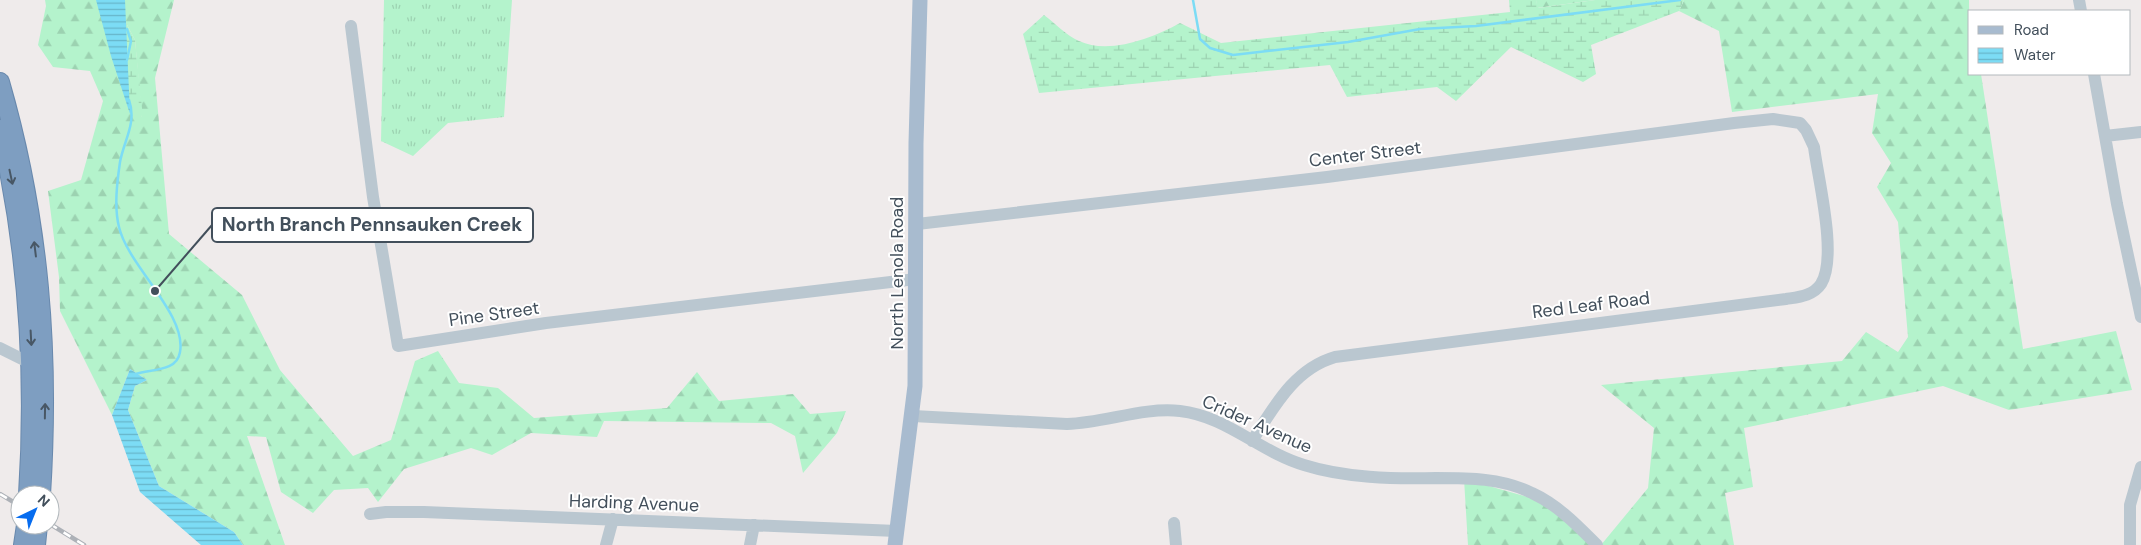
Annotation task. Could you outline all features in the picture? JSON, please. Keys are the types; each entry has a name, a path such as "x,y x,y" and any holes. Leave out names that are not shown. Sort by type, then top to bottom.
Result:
{"highway":[{"path":"0,82 26,190 41,300 45,392 41,485"},
{"path":"0,129 21,238 30,319 32,415 28,485"}],"main road":[{"name":"North Lenola Road","path":"896,538 913,416 917,352 916,279 920,0"}],"street":[{"name":"Pine Street","path":"351,26 373,197 398,346 546,324 916,279"},
{"path":"2094,75 2141,317"},
{"name":"Center Street","path":"917,224 1327,177 1650,133 1773,119 1800,123 1810,138"},
{"path":"2105,136 2141,132"},
{"name":"Red Leaf Road","path":"1252,441 1282,396 1299,376 1310,367 1335,357 1498,334 1786,299 1807,295 1815,291 1824,276 1827,236 1814,148 1810,138"},
{"path":"0,348 32,364"},
{"name":"Crider Avenue","path":"913,416 1067,424 1170,410 1204,416 1292,461 1329,471 1504,482 1546,500 1573,520 1597,545"},
{"path":"2130,545 2130,505 2141,467"},
{"name":"Harding Avenue","path":"370,514 406,512 613,518 754,525 896,538"},
{"path":"606,545 613,518"},
{"path":"1174,523 1176,545"},
{"path":"750,545 754,525"}],"green space":[{"path":"45,0 104,0 142,117 135,40 114,0 174,0 155,78 169,234 242,295 280,370 353,456 391,440 415,361 438,351 459,383 498,388 534,418 667,408 697,372 719,401 793,394 810,414 846,411 837,433 803,473 795,436 771,423 604,421 597,437 531,433 492,455 471,448 404,469 378,502 368,488 334,490 313,513 281,492 266,437 247,436 285,545 243,545 234,532 159,486 128,410 135,386 147,380 130,369 112,415 60,311 59,277 48,191 81,180 103,101 90,71 53,67 38,45 46,6"},
{"path":"114,0 135,40 143,118 120,88"},
{"path":"384,0 512,0 504,117 448,123 413,156 381,141"},
{"path":"1509,0 1536,0 1538,8 1595,0 1684,0 1679,11 1591,45 1596,74 1583,82 1511,47 1456,101 1437,87 1347,97 1330,65 1039,93 1023,34 1044,15 1070,36 1091,45 1104,46 1131,43 1180,23 1221,43 1510,12"},
{"path":"1536,0 1595,0 1537,8"},
{"path":"1684,0 1969,0 1968,75 1981,75 2023,349 2116,331 2132,390 2009,410 1943,386 1744,428 1753,487 1725,493 1734,545 1601,545 1648,488 1654,428 1601,385 1842,361 1866,332 1898,352 1908,337 1898,222 1877,187 1891,163 1872,133 1878,94 1732,112 1719,31 1679,11"},
{"path":"1464,479 1552,504 1591,545 1468,545"}],"water":[{"path":"96,0 125,0 130,114 111,56"},
{"path":"130,369 147,380 135,386 128,410 159,486 234,532 243,545 201,545 140,492 112,415"}],"waterway":[{"path":"1193,0 1200,39 1210,48 1233,55 1348,42 1420,29 1476,26 1680,0"},
{"path":"127,29 131,41 127,60"},
{"path":"129,100 132,116 131,124 120,162 117,187 116,203 119,227 124,242 166,306 175,322 180,337 180,352 174,363 162,369 136,374"}],"railway":[{"path":"0,494 10,500"},
{"path":"60,530 84,545"}],"place":[{"name":"North Branch Pennsauken Creek","path":"155,291"}]}
